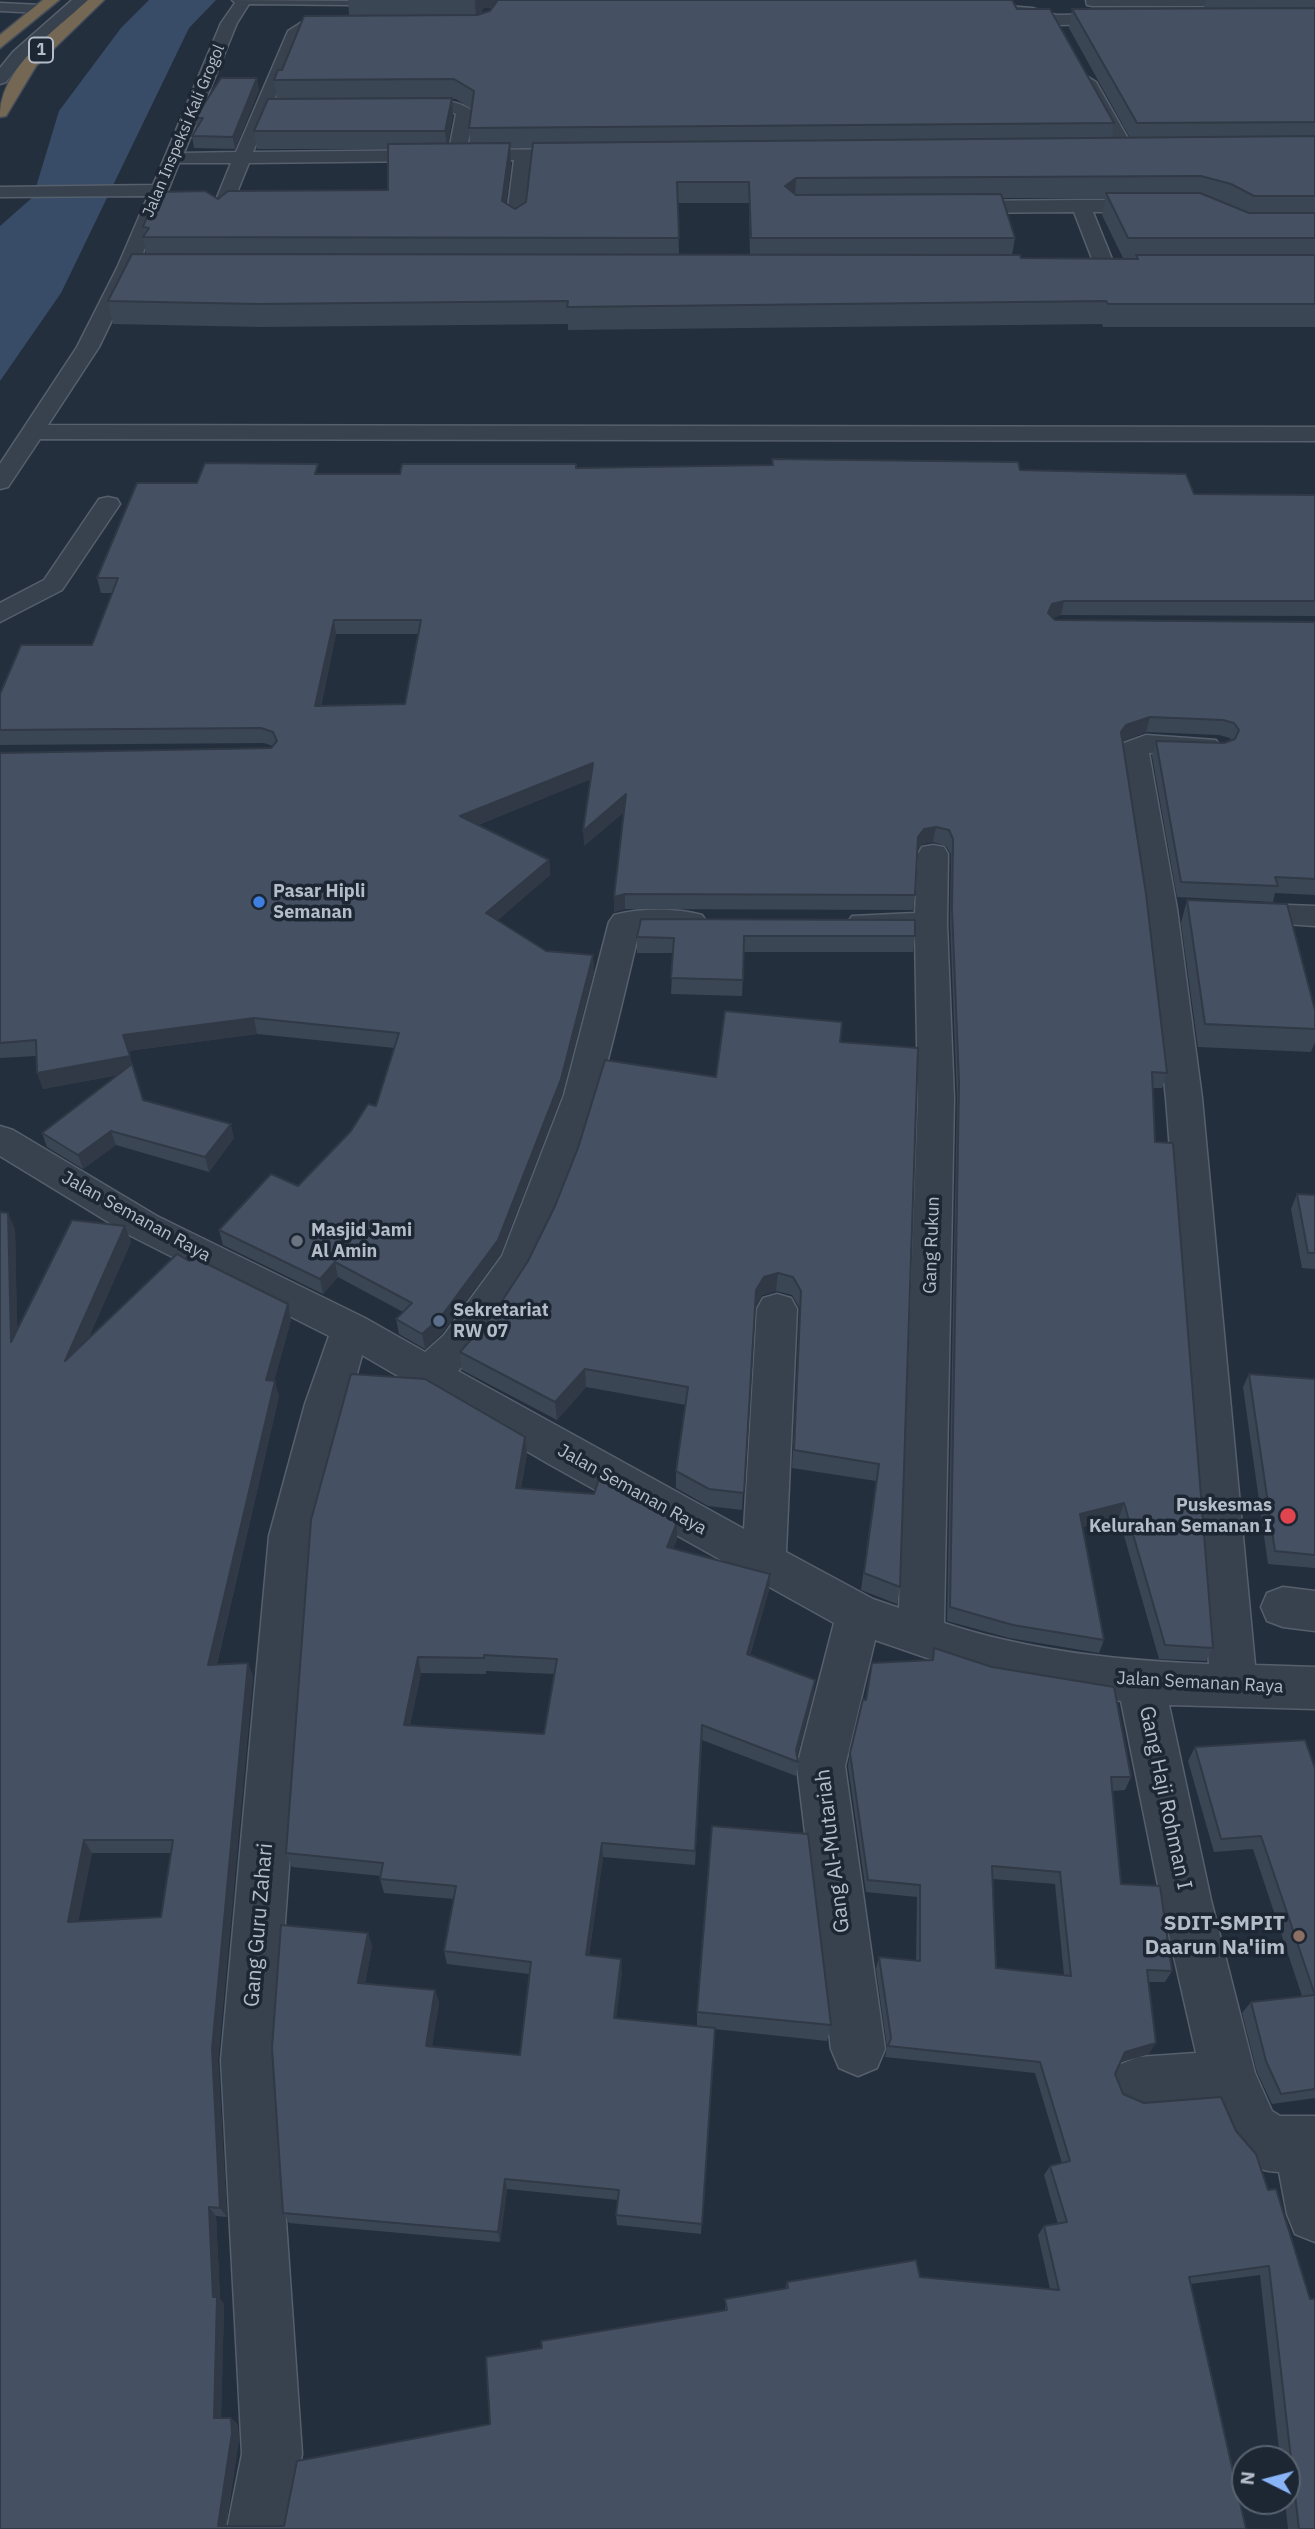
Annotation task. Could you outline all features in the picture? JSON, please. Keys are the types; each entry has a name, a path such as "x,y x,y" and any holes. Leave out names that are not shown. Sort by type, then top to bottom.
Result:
{"highway":[{"name":"1","path":"0,112 30,63 97,0"},
{"name":"1","path":"0,43 46,4"}],"street":[{"path":"0,60 66,0"},
{"path":"0,79 19,55 81,0"},
{"path":"239,0 359,1"},
{"name":"Jalan Inspeksi Kali Grogol","path":"0,482 88,347 127,268 154,191 175,158 229,23 245,0"},
{"path":"1055,2 991,6 1032,12 1057,26 1136,19"},
{"path":"1082,2 1315,2"},
{"path":"0,7 46,4"},
{"path":"220,212 243,156 270,108 296,30 312,26 366,26"},
{"path":"1080,67 1132,151 1100,151"},
{"path":"384,106 448,106 462,109 465,112 457,155"},
{"path":"175,158 604,154"},
{"path":"515,223 524,155"},
{"path":"0,192 154,191"},
{"path":"1078,269 1113,269 1081,206"},
{"path":"931,207 1171,206"},
{"path":"127,268 149,268"},
{"path":"32,432 1315,434"},
{"path":"0,614 53,585 108,504"},
{"path":"1219,747 1146,744 1134,749 1184,910 1184,1098 1194,1242 1234,1687"},
{"name":"Gang Rukun","path":"921,1635 936,1099 931,923 933,854"},
{"path":"1184,910 1315,916"},
{"path":"427,1375 458,1346 519,1262 582,1095 625,922 723,922"},
{"path":"834,923 931,923"},
{"name":"Jalan Semanan Raya","path":"0,1139 144,1226 351,1329 427,1375 859,1614 988,1658 1141,1683 1315,1688"},
{"path":"764,1562 777,1309"},
{"name":"Gang Guru Zahari","path":"258,2529 272,2454 249,2046 290,1535 326,1404 351,1329"},
{"name":"Gang Al-Mutariah","path":"858,2049 821,1766 859,1614"},
{"name":"Gang Haji Rohman I","path":"1141,1683 1186,1900 1229,2077 1253,2130 1270,2144 1308,2144"},
{"path":"1139,2084 1229,2077"},
{"path":"1308,2144 1315,2214"}],"water":[{"path":"149,0 216,0 189,28 61,293 0,381 0,226 33,197 59,111 121,28"}],"building":[{"path":"498,0 1012,0 1017,9 1050,9 1114,123 469,128 474,91 454,79 274,80 278,70 282,70 304,16 477,15 490,11"},
{"path":"1315,8 1315,122 1137,123 1072,9"},
{"path":"221,78 257,78 233,137 192,136 203,118 195,118"},
{"path":"452,98 445,131 254,131 268,99"},
{"path":"1315,136 1315,196 1254,196 1231,184 1201,176 796,178 785,186 796,195 1001,194 1015,238 751,238 749,182 677,182 679,238 143,237 149,228 143,227 157,192 205,191 218,199 228,191 388,190 388,144 510,143 502,201 515,209 526,202 533,143"},
{"path":"1106,193 1200,193 1249,213 1315,213 1315,238 1128,238"},
{"path":"132,254 1020,255 1021,258 1138,259 1136,255 1315,255 1315,304 1108,304 1106,301 567,307 568,301 258,304 108,301"},
{"path":"772,459 1018,462 1020,470 1186,474 1194,494 1315,495 1315,601 1064,601 1052,604 1048,613 1055,620 1315,622 1315,879 1275,877 1278,886 1181,882 1156,741 1224,743 1235,739 1239,730 1234,723 1223,720 1150,717 1126,725 1121,732 1146,894 1167,1073 1152,1072 1155,1142 1173,1143 1213,1648 1165,1645 1124,1503 1080,1514 1104,1640 1013,1625 950,1607 959,1083 952,908 953,839 949,830 936,827 924,829 918,837 915,895 625,894 614,897 626,794 583,831 593,763 460,816 549,860 486,913 546,951 593,955 561,1079 498,1240 440,1318 422,1334 396,1319 412,1303 335,1262 320,1279 219,1230 271,1174 298,1186 351,1131 368,1104 376,1106 399,1033 254,1018 123,1035 130,1056 37,1073 36,1040 0,1043 0,753 271,748 277,741 273,732 261,728 0,730 0,694 21,645 92,645 118,578 97,578 137,483 197,483 205,463 318,464 315,474 400,474 402,464 576,464 576,468 773,465","holes":["334,620 421,620 405,704 315,706"]},
{"path":"1187,900 1287,904 1315,1010 1315,1029 1205,1024"},
{"path":"641,919 915,920 915,936 744,936 743,980 671,978 674,938 637,937"},
{"path":"725,1011 842,1022 840,1042 918,1048 900,1587 864,1573 879,1464 794,1450 801,1291 793,1277 778,1273 764,1277 756,1290 744,1493 709,1489 676,1471 688,1387 585,1369 555,1402 460,1352 495,1312 528,1261 555,1206 578,1148 605,1060 716,1077"},
{"path":"132,1064 143,1100 231,1124 205,1157 111,1131 78,1155 42,1133"},
{"path":"1297,1194 1315,1195 1315,1253 1308,1253"},
{"path":"0,1212 8,1213 11,1342 72,1220 125,1226 65,1361 177,1254 189,1261 193,1257 288,1304 266,1380 275,1381 208,1665 248,1663 212,2049 220,2208 209,2207 213,2297 217,2297 214,2418 231,2418 232,2433 218,2526 284,2526 297,2461 490,2424 486,2357 542,2348 541,2341 727,2310 725,2299 788,2288 787,2282 916,2260 920,2277 1059,2290 1044,2226 1067,2222 1050,2166 1070,2161 1040,2062 888,2046 891,2038 879,1957 920,1961 920,1885 868,1880 850,1753 863,1699 866,1700 872,1663 933,1660 934,1648 992,1667 1114,1687 1131,1777 1111,1777 1121,1884 1160,1886 1172,1971 1147,1970 1156,2043 1125,2052 1115,2074 1123,2094 1144,2103 1221,2097 1236,2131 1256,2154 1268,2190 1276,2189 1310,2299 1315,2299 1315,2529 1299,2529 1301,2445 1289,2445 1269,2266 1189,2277 1231,2463 1231,2515 1243,2515 1246,2529 0,2529","holes":["84,1840 173,1840 161,1917 68,1922","992,1866 1060,1872 1071,1976 996,1968"]},
{"path":"351,1374 425,1379 525,1437 516,1488 594,1494 599,1479 677,1522 667,1547 770,1574 747,1654 815,1680 796,1750 798,1762 702,1725 695,1851 602,1843 586,1955 621,1959 614,2018 715,2028 702,2224 616,2215 619,2190 505,2179 498,2232 283,2213 272,2048 281,1925 368,1933 358,1983 435,1990 426,2046 520,2055 531,1962 444,1951 456,1886 380,1879 383,1863 286,1853 311,1520","holes":["484,1655 557,1659 544,1734 404,1725 418,1657 484,1658"]},
{"path":"1249,1374 1315,1379 1315,1555 1275,1551"},
{"path":"1305,1740 1315,1768 1315,1995 1261,1836 1221,1839 1195,1747"},
{"path":"712,1826 808,1834 831,2025 697,2012"},
{"path":"1315,1995 1315,2089 1281,2094 1266,2061 1251,2002"}],"place":[{"name":"Pasar Hipli Semanan","path":"259,902"},
{"name":"Masjid Jami Al Amin","path":"297,1241"},
{"name":"Sekretariat RW 07","path":"439,1321"},
{"name":"Puskesmas Kelurahan Semanan I","path":"1288,1516"},
{"name":"SDIT-SMPIT Daarun Na'iim","path":"1299,1936"}]}
